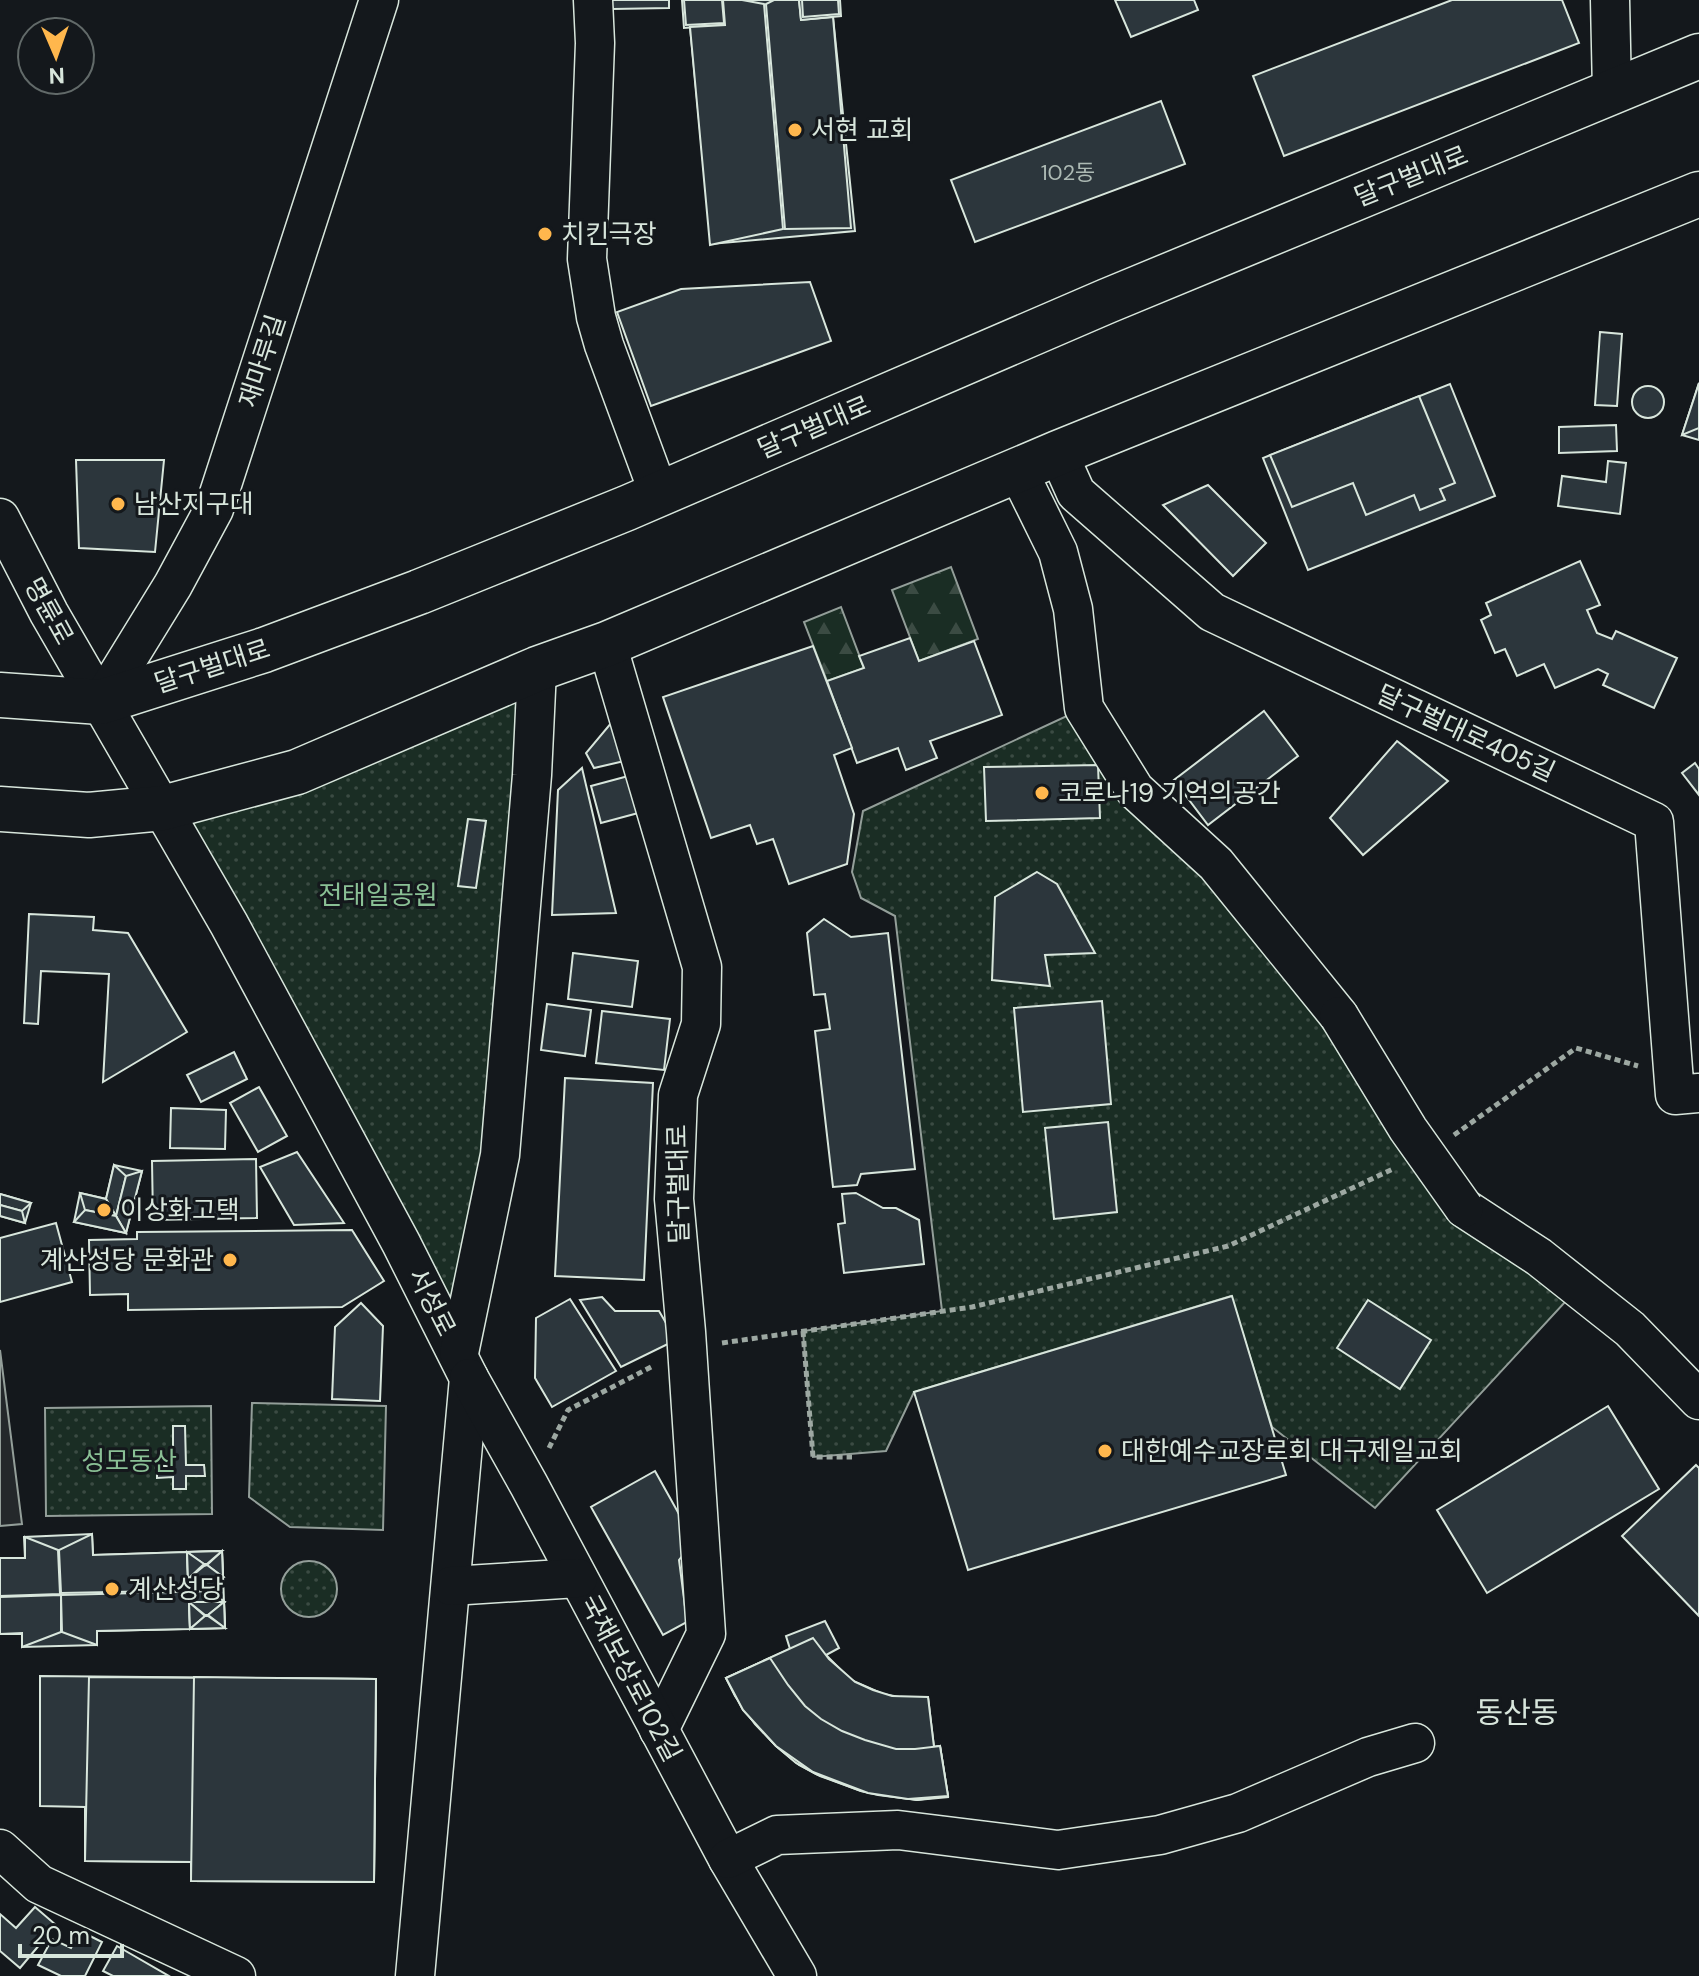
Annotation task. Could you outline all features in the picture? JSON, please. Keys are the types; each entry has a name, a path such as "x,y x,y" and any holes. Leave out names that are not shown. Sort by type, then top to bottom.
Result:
{"main road":[{"name":"달구벌대로","path":"0,695 101,702 264,650 419,592 659,494 1107,301 1699,56"},
{"path":"0,809 89,815 163,808 297,772 1058,453 1699,194"}],"street":[{"name":"재마루길","path":"101,702 173,585 214,509 379,0"},
{"path":"593,0 595,43 587,259 596,317 604,345 659,494"},
{"path":"1610,0 1612,92"},
{"name":"달구벌대로405길","path":"1058,453 1076,493 1212,612 1654,822 1687,1085"},
{"path":"1018,471 1058,552 1073,609 1084,708 1135,790 1216,864 1339,1016 1408,1129 1464,1208 1539,1257 1630,1329 1699,1400"},
{"name":"명륜로","path":"0,518 49,613 101,702"},
{"name":"달구벌대로","path":"607,644 702,967 701,1024 678,1095 674,1199 706,1634 659,1730"},
{"path":"415,1976 451,1586 464,1365 500,1155 532,775 537,669"},
{"name":"서성로","path":"101,702 229,924 464,1365"},
{"name":"국채보상로102길","path":"464,1365 728,1859 797,1976"},
{"path":"451,1586 578,1578"},
{"path":"728,1859 777,1835 898,1830 1058,1850 1160,1835 1238,1813 1368,1757 1415,1743"},
{"path":"0,1849 39,1884 236,1976"}],"path":[{"path":"1450,1138 1576,1048 1687,1085"},
{"path":"529,1485 568,1410 687,1348 972,1307 1228,1246 1397,1166"},
{"path":"803,1331 813,1457 852,1457"}],"green space":[{"path":"951,567 978,639 919,661 892,590"},
{"path":"841,607 864,668 827,681 804,622"},
{"name":"전태일공원","path":"537,669 459,1353 163,808"},
{"path":"1084,708 1216,864 1464,1208 1578,1288 1375,1508 1272,1427 1231,1296 914,1392 886,1451 813,1457 803,1331 942,1311 895,916 861,898 852,872 863,811"},
{"path":"252,1403 386,1406 383,1530 290,1527 249,1497"},
{"name":"성모동산","path":"211,1406 212,1514 46,1516 45,1408"},
{"path":"309,1561 329,1569 337,1589 329,1609 309,1617 289,1609 281,1589 289,1569"}],"shaded area":[{"path":"0,1350 22,1524 0,1526"}],"building":[{"path":"610,0 669,0 669,8 613,9"},
{"path":"682,0 723,0 725,25 684,28"},
{"path":"684,0 722,0 724,23 686,25"},
{"path":"723,0 799,0 801,19 833,17 855,231 711,244 690,27 725,25"},
{"path":"723,0 764,4 783,229 710,245 690,27 725,25"},
{"path":"774,0 799,0 801,20 833,17 851,228 785,229 766,4"},
{"path":"799,0 840,0 841,16 801,20"},
{"path":"802,0 838,0 839,14 803,17"},
{"path":"1115,0 1194,0 1198,10 1131,37"},
{"path":"1452,0 1562,0 1579,43 1284,156 1253,76"},
{"path":"1161,101 1185,164 975,242 951,180"},
{"path":"810,282 831,341 651,406 617,312 681,289"},
{"path":"1600,332 1622,334 1617,406 1595,405"},
{"path":"1699,383 1699,440 1682,435"},
{"path":"1699,383 1699,428 1682,435"},
{"path":"1450,384 1495,496 1308,570 1263,458"},
{"path":"1648,386 1659,391 1664,402 1659,413 1648,418 1637,413 1632,402 1637,391"},
{"path":"1419,396 1455,483 1440,489 1445,500 1420,510 1414,495 1366,515 1353,483 1292,507 1270,455"},
{"path":"1616,425 1617,451 1559,453 1559,427"},
{"name":"남산지구대","path":"76,460 164,460 155,552 79,548"},
{"path":"1608,461 1626,463 1620,514 1558,506 1562,476 1606,482"},
{"path":"1208,485 1266,543 1233,576 1163,505"},
{"path":"1580,561 1600,605 1587,610 1597,633 1612,639 1616,631 1677,658 1654,708 1603,685 1608,674 1598,669 1555,688 1544,664 1517,676 1505,649 1495,653 1481,620 1491,615 1486,603"},
{"path":"910,638 919,661 974,641 1002,715 930,741 937,758 906,770 898,748 857,763 827,681 864,668 859,656"},
{"path":"813,646 852,748 834,755 854,814 847,864 789,884 773,839 757,844 750,825 711,838 663,697"},
{"path":"1264,711 1298,756 1208,825 1174,780"},
{"path":"617,716 633,759 594,768 586,753"},
{"path":"1397,741 1448,781 1363,855 1330,818"},
{"path":"1695,763 1699,769 1699,795 1682,773"},
{"name":"코로나19 기억의공간","path":"1098,765 1100,818 986,821 984,767"},
{"path":"582,768 616,913 552,915 558,790"},
{"path":"632,775 642,812 601,823 591,786"},
{"path":"468,819 486,821 476,888 458,886"},
{"path":"1037,872 1057,884 1095,953 1045,955 1050,986 992,980 995,897"},
{"path":"29,914 94,917 93,930 128,933 187,1032 103,1082 109,974 41,971 38,1024 24,1023"},
{"path":"824,919 851,937 888,933 915,1169 861,1174 857,1185 833,1187 815,1031 830,1029 825,994 814,995 807,933"},
{"path":"573,953 638,961 632,1007 568,999"},
{"path":"1102,1001 1111,1104 1023,1112 1014,1008"},
{"path":"547,1004 591,1010 585,1056 541,1050"},
{"path":"602,1011 670,1019 664,1070 596,1063"},
{"path":"234,1052 247,1079 201,1102 187,1075"},
{"path":"565,1078 653,1083 644,1280 555,1276"},
{"path":"259,1087 287,1136 258,1152 230,1103"},
{"path":"171,1108 226,1110 225,1149 170,1148"},
{"path":"1108,1122 1117,1212 1054,1219 1045,1128"},
{"path":"297,1152 344,1223 294,1225 260,1167"},
{"path":"256,1159 257,1218 153,1220 152,1161"},
{"name":"이상화고택","path":"114,1165 142,1171 126,1233 74,1222 80,1193 106,1199"},
{"path":"114,1165 126,1176 116,1216 106,1199"},
{"path":"142,1171 126,1233 116,1216 126,1176"},
{"path":"80,1193 106,1199 116,1216 85,1210"},
{"path":"856,1193 883,1208 896,1208 919,1220 924,1264 844,1273 838,1224 845,1223 842,1194"},
{"path":"0,1194 31,1203 25,1223 0,1216"},
{"path":"0,1194 31,1203 22,1211 0,1205"},
{"path":"0,1205 22,1211 25,1223 0,1216"},
{"path":"85,1210 116,1216 126,1233 74,1222"},
{"path":"56,1223 72,1282 0,1302 0,1238"},
{"name":"계산성당 문화관","path":"352,1230 384,1281 342,1307 128,1310 128,1294 90,1295 89,1240 137,1239 137,1232"},
{"name":"대한예수교장로회 대구제일교회","path":"1232,1296 1286,1475 968,1570 914,1392"},
{"path":"602,1297 615,1311 659,1311 676,1340 621,1367 580,1300"},
{"path":"570,1299 616,1371 552,1407 535,1378 536,1318"},
{"path":"1368,1300 1431,1340 1400,1389 1337,1348"},
{"path":"361,1303 383,1326 380,1401 332,1399 335,1327"},
{"path":"1608,1406 1659,1489 1487,1593 1437,1510"},
{"path":"173,1426 185,1426 186,1465 204,1465 205,1476 186,1476 186,1489 173,1489 173,1477 157,1478 157,1466 173,1466"},
{"path":"1696,1465 1699,1468 1699,1616 1622,1536"},
{"path":"655,1471 694,1541 679,1560 687,1622 663,1635 591,1507"},
{"name":"계산성당","path":"92,1534 93,1555 222,1551 225,1628 97,1631 97,1645 22,1647 22,1634 0,1634 0,1558 25,1558 24,1537"},
{"path":"92,1534 93,1555 187,1552 188,1579 223,1577 214,1590 61,1593 59,1550"},
{"path":"25,1537 58,1550 60,1594 0,1596 0,1558 25,1558"},
{"path":"222,1551 223,1577 188,1579 187,1552"},
{"path":"222,1551 223,1577 207,1565"},
{"path":"222,1551 207,1564 187,1552"},
{"path":"187,1552 204,1564 188,1579"},
{"path":"204,1566 223,1577 188,1579"},
{"path":"214,1591 224,1602 189,1602 190,1629 97,1631 97,1645 62,1632 61,1595"},
{"path":"61,1595 61,1632 22,1647 22,1633 0,1634 0,1597"},
{"path":"189,1602 224,1602 225,1628 190,1629"},
{"path":"189,1602 205,1616 190,1629"},
{"path":"189,1602 224,1602 205,1615"},
{"path":"224,1602 225,1628 208,1615"},
{"path":"208,1616 225,1628 190,1629"},
{"path":"825,1621 839,1648 826,1655 851,1680 883,1694 905,1698 928,1697 934,1747 940,1746 948,1797 917,1800 878,1795 820,1776 799,1765 776,1746 743,1710 726,1678 790,1649 786,1636"},
{"path":"813,1638 829,1659 855,1682 892,1696 928,1697 934,1747 940,1746 948,1796 917,1800 861,1791 796,1763 755,1724 726,1678"},
{"path":"770,1658 805,1706 842,1731 896,1749 940,1746 948,1796 908,1799 868,1793 813,1772 776,1746 743,1710 726,1678"},
{"path":"40,1676 376,1679 374,1882 191,1881 191,1862 85,1861 85,1807 40,1806"},
{"path":"89,1677 376,1679 374,1882 191,1881 191,1862 85,1861"},
{"path":"194,1677 376,1679 374,1882 191,1881"},
{"path":"35,1907 56,1925 20,1968 0,1951 0,1914 16,1928"},
{"path":"80,1931 102,1942 85,1976 61,1976 38,1965 52,1939 71,1948"},
{"path":"117,1946 169,1976 113,1976 103,1971"}],"place":[{"name":"서현 교회","path":"795,130"},
{"name":"치킨극장","path":"545,234"},
{"name":"남산지구대","path":"118,504"},
{"name":"코로나19 기억의공간","path":"1042,793"},
{"name":"이상화고택","path":"104,1210"},
{"name":"계산성당 문화관","path":"230,1260"},
{"name":"대한예수교장로회 대구제일교회","path":"1105,1451"},
{"name":"계산성당","path":"112,1589"}],"district":[{"name":"동산동","path":"1517,1713"}]}
